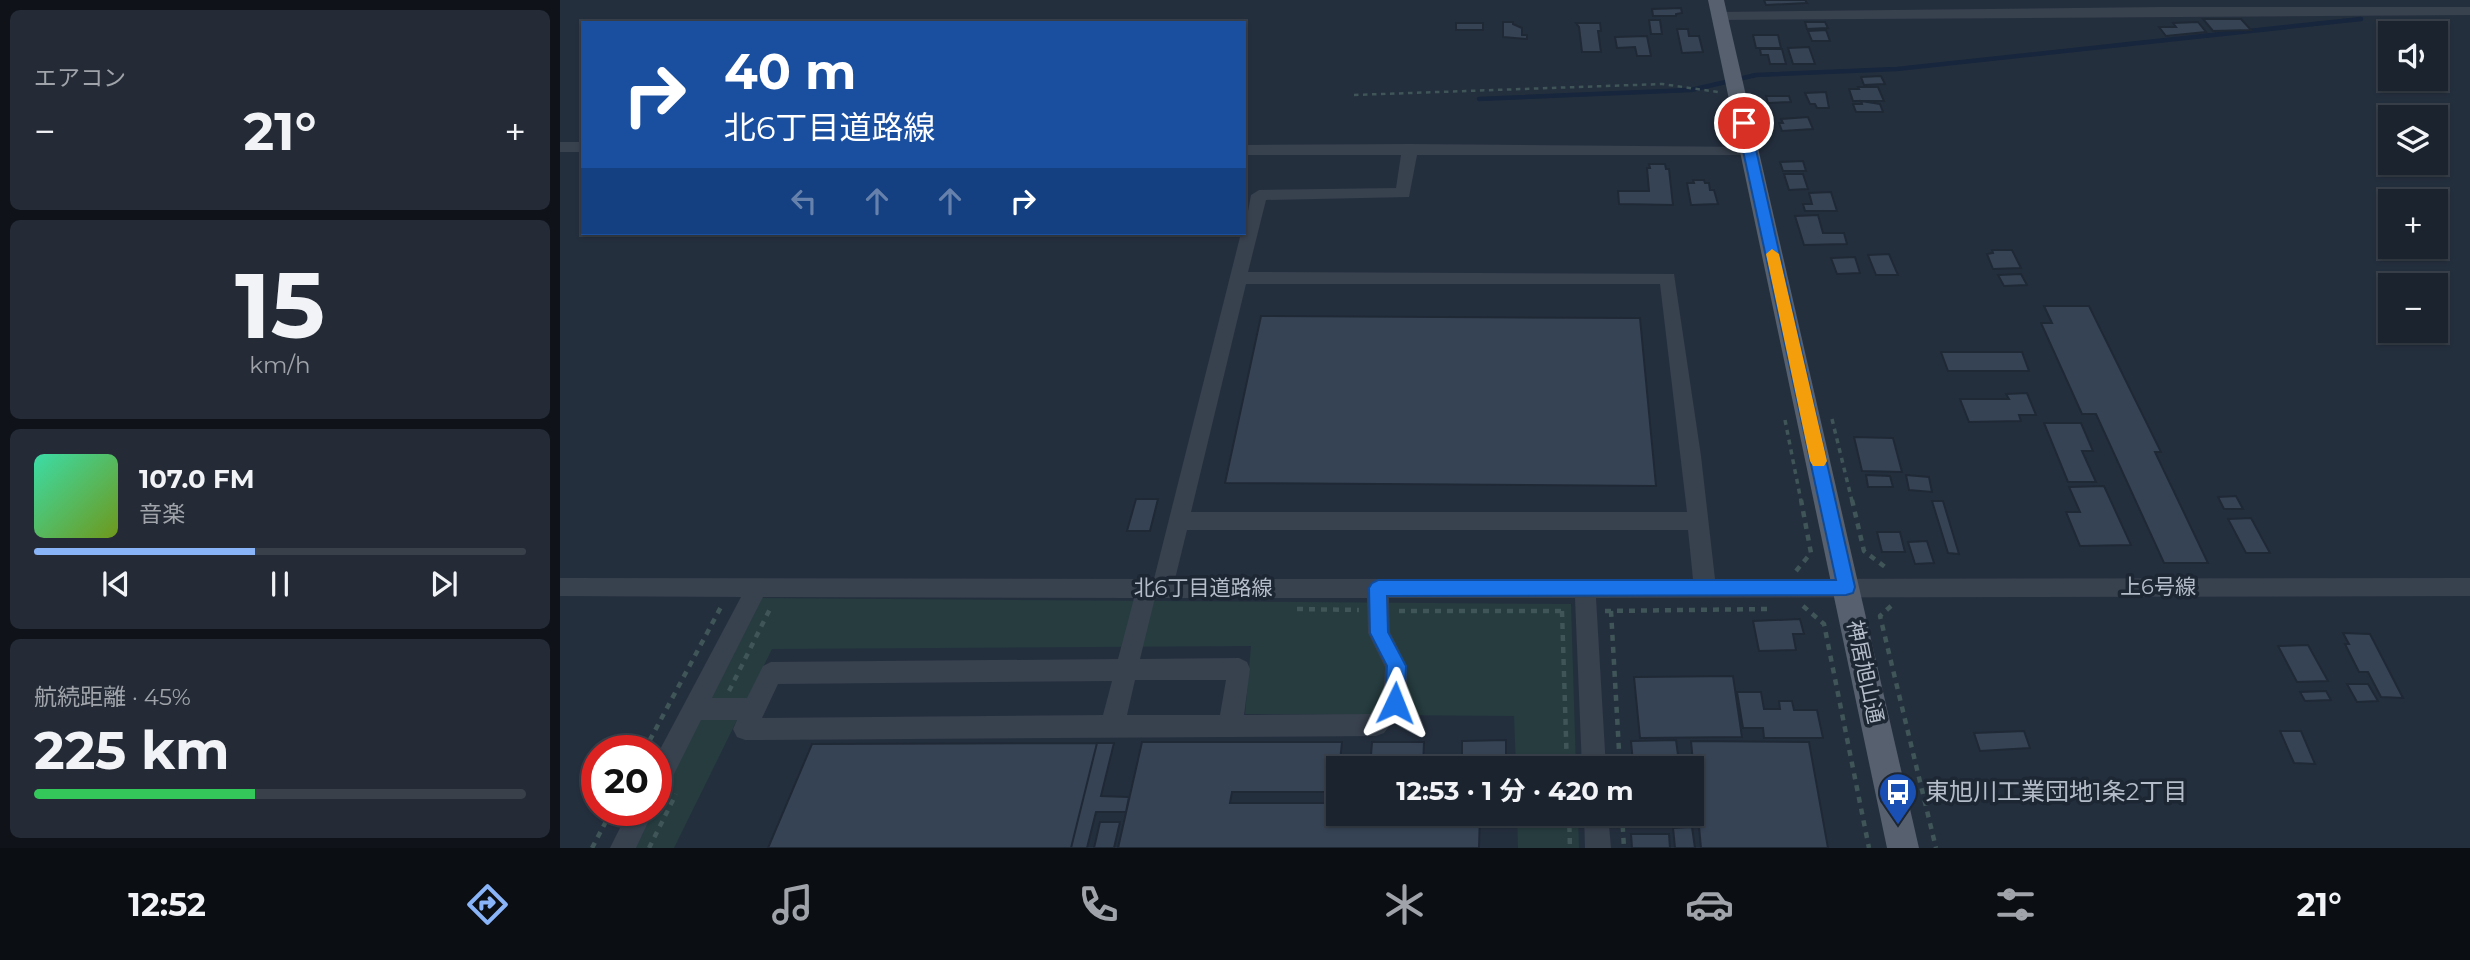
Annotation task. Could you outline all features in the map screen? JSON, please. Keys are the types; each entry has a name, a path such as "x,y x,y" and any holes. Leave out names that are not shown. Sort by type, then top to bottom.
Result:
{"main road":[{"name":"神居旭山通","path":"1718,8 1729,82 1749,150 1903,848"}],"street":[{"path":"1718,8 2470,11"},
{"path":"560,147 581,147"},
{"path":"1112,727 1126,670 1179,521 1259,195 1403,193 1410,149"},
{"path":"1246,150 1749,150"},
{"path":"1239,278 1668,278 1705,588"},
{"path":"1179,521 1698,521"},
{"name":"北6丁目道路線","path":"560,587 1846,587"},
{"path":"672,752 757,587"},
{"name":"上6号線","path":"1846,587 2470,587"},
{"path":"1230,726 1240,670 771,673 745,729 1112,727 1376,725 1395,703 1396,666 1379,633 1378,588"},
{"path":"1585,589 1593,756"},
{"path":"694,709 754,709"},
{"path":"623,848 634,826"},
{"path":"1597,826 1598,848"}],"path":[{"path":"1354,95 1662,83 1721,93 1729,82"},
{"path":"1782,407 1811,553 1796,569 1803,609 1824,624 1869,848"},
{"path":"1864,551 1891,571 1895,603 1880,615 1936,848"},
{"path":"652,735 722,604"},
{"path":"1562,611 1567,756"},
{"path":"1611,611 1619,756"},
{"path":"592,848 604,826"},
{"path":"1569,826 1570,848"},
{"path":"1623,826 1624,848"}],"green space":[{"path":"762,598 1571,604 1576,756 1516,756 1514,716 1245,714 1251,646 772,649 674,848 635,848 646,826 672,826 672,775"},
{"path":"1517,826 1578,826 1579,848 1518,848"}],"building":[{"path":"1764,0 1805,0 1807,3 1766,5"},
{"path":"1681,8 1682,13 1676,16 1653,16 1652,9"},
{"path":"2203,19 2241,19 2251,30 2213,31"},
{"path":"1649,20 1660,20 1662,34 1651,34"},
{"path":"1503,22 1513,22 1522,28 1522,35 1527,35 1527,39 1503,37"},
{"path":"1805,22 1825,22 1828,28 1807,29"},
{"path":"2198,22 2206,32 2166,36 2159,27 2176,27 2173,23"},
{"path":"1456,23 1483,23 1483,30 1456,30"},
{"path":"1576,23 1600,23 1601,31 1598,31 1601,52 1582,52 1579,27"},
{"path":"1677,29 1688,29 1689,36 1699,36 1703,52 1682,53"},
{"path":"1826,30 1830,41 1812,41 1808,31"},
{"path":"1753,35 1778,35 1781,48 1756,48"},
{"path":"1647,36 1651,56 1637,56 1635,47 1617,48 1615,37"},
{"path":"1809,47 1815,64 1793,64 1788,48"},
{"path":"1760,49 1782,49 1786,64 1770,64 1768,55 1761,55"},
{"path":"1881,76 1885,84 1864,85 1861,77"},
{"path":"1858,87 1878,87 1884,101 1853,101 1849,89 1859,89"},
{"path":"1826,92 1829,108 1817,108 1815,104 1810,104 1805,93"},
{"path":"1766,96 1789,96 1791,102 1768,103"},
{"path":"1861,101 1880,104 1883,112 1856,112 1853,104 1862,104"},
{"path":"1808,117 1813,129 1782,131 1779,123 1783,123 1781,119"},
{"path":"1803,161 1806,171 1783,171 1780,162"},
{"path":"1649,164 1665,164 1666,169 1669,169 1673,205 1619,204 1618,191 1649,191"},
{"path":"1784,174 1803,174 1808,189 1789,190"},
{"path":"1693,180 1709,183 1718,204 1691,205 1687,183 1694,183"},
{"path":"1831,192 1837,211 1805,211 1803,204 1812,204 1809,193"},
{"path":"1818,215 1823,233 1844,233 1847,244 1804,245 1795,216"},
{"path":"1992,250 2012,250 2021,268 1993,269 1987,254 1993,253"},
{"path":"1889,254 1898,275 1876,275 1868,255"},
{"path":"1855,257 1860,273 1837,274 1831,258"},
{"path":"2021,274 2027,285 2004,286 1998,275"},
{"path":"2044,306 2089,306 2161,452 2155,452 2208,563 2164,563 2096,414 2082,414 2041,323 2052,323"},
{"path":"1261,316 1640,318 1656,486 1225,483"},
{"path":"1941,352 2022,352 2029,371 1948,371"},
{"path":"2027,393 2036,415 2019,415 2021,421 1969,422 1960,399 2009,399 2006,394"},
{"path":"2044,423 2081,423 2093,451 2082,451 2096,482 2068,482"},
{"path":"1854,437 1893,438 1902,472 1862,471"},
{"path":"1866,475 1890,476 1893,487 1868,487"},
{"path":"1906,475 1929,477 1932,492 1909,490"},
{"path":"2104,486 2131,545 2080,546 2066,512 2080,512 2069,487"},
{"path":"2236,496 2243,509 2224,509 2218,497"},
{"path":"1136,499 1158,499 1150,531 1127,531"},
{"path":"1932,501 1943,501 1959,554 1948,553"},
{"path":"2251,518 2270,553 2246,553 2228,519"},
{"path":"1877,532 1900,532 1905,552 1882,552"},
{"path":"1927,541 1934,563 1915,564 1908,542"},
{"path":"1800,619 1804,634 1793,634 1796,650 1759,651 1753,621"},
{"path":"2343,633 2370,634 2403,698 2381,697 2368,672 2359,672 2345,644 2349,644"},
{"path":"2308,645 2328,681 2297,682 2278,646"},
{"path":"1733,676 1742,737 1640,738 1634,677"},
{"path":"2347,684 2368,684 2378,701 2357,702"},
{"path":"2326,691 2331,700 2305,701 2300,692"},
{"path":"1737,692 1761,692 1764,709 1780,709 1779,701 1792,701 1794,710 1817,710 1823,738 1764,738 1763,728 1743,728"},
{"path":"2024,731 2030,748 1980,751 1974,733"},
{"path":"2280,731 2301,731 2315,764 2294,763"},
{"path":"1506,740 1506,756 1462,756 1462,741"},
{"path":"1676,740 1678,756 1632,756 1631,741"},
{"path":"1691,741 1809,742 1828,848 1701,848 1699,826 1704,826 1704,756 1692,756"},
{"path":"1142,742 1342,742 1341,756 1326,756 1326,792 1232,792 1230,803 1326,803 1326,826 1480,826 1479,848 1118,848"},
{"path":"1372,742 1424,742 1423,756 1371,756"},
{"path":"1097,743 1071,848 768,848 812,744"},
{"path":"1097,743 1114,743 1101,796 1129,797 1126,812 1096,812 1087,848 1071,848"},
{"path":"1100,822 1120,822 1114,848 1094,848"},
{"path":"1692,827 1695,848 1675,848 1673,828"},
{"path":"1631,834 1669,834 1670,848 1632,848"}],"waterway":[{"path":"1479,99 1691,90 1756,75 1897,69 2361,19"}],"slow traffic":[{"path":"1772,254 1818,461"}],"place":[{"name":"東旭川工業団地1条2丁目","path":"1898,826"}],"route":[{"path":"1395,703 1396,666 1379,633 1378,588 1846,587 1744,123"}]}
